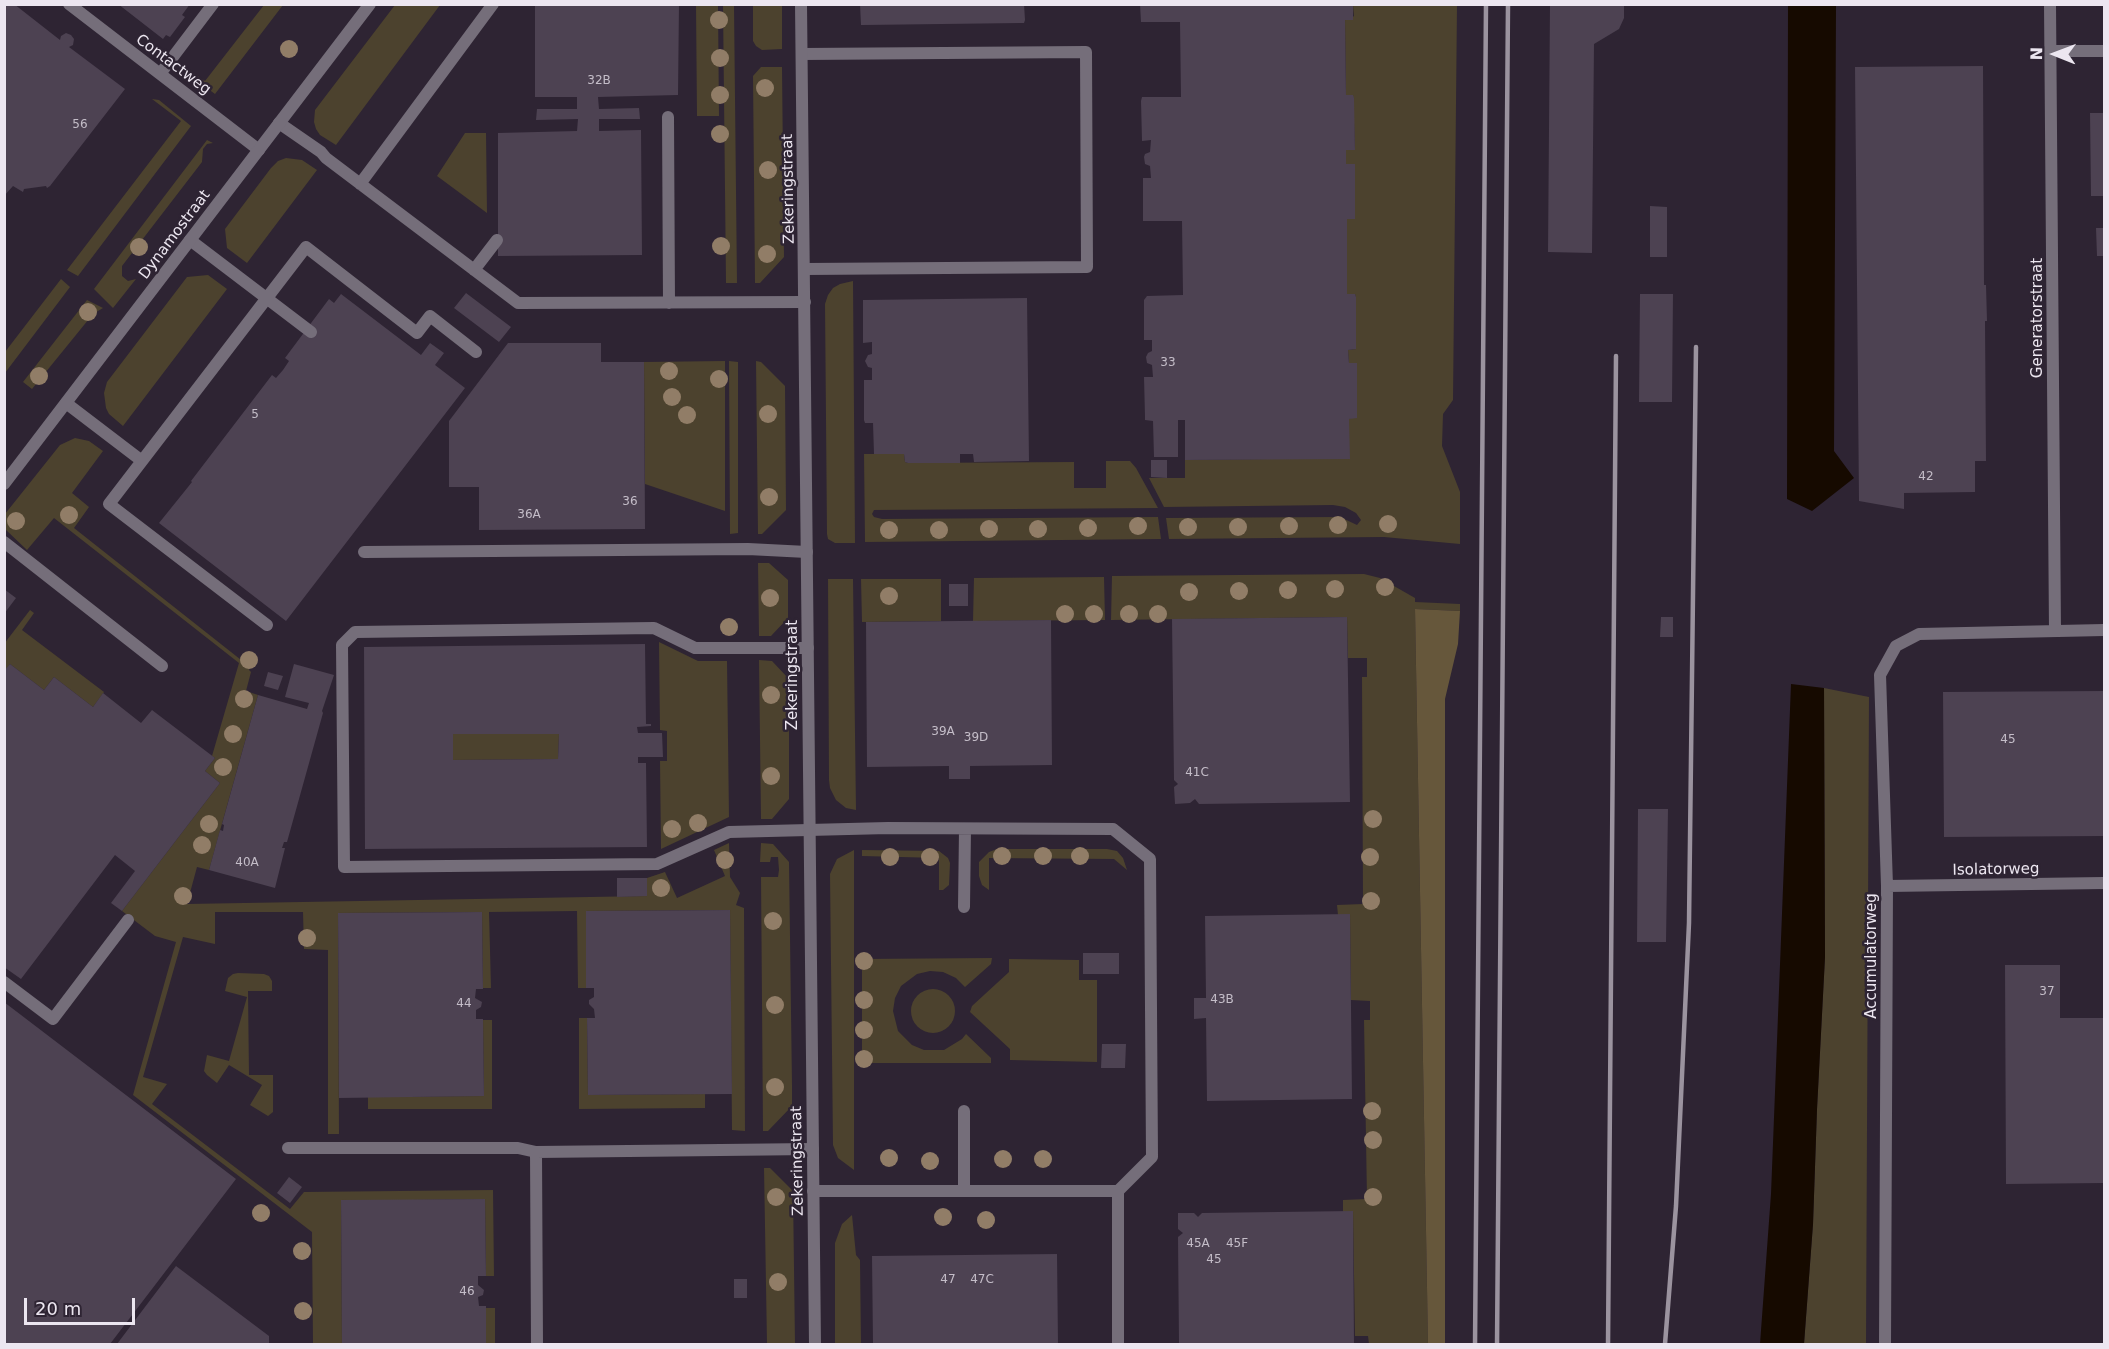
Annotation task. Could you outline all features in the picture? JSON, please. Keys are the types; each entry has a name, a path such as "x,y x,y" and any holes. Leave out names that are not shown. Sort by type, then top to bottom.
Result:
{"street":[{"name":"Contactweg","path":"69,4 259,150"},
{"path":"160,74 213,4"},
{"name":"Dynamostraat","path":"4,484 370,4"},
{"path":"360,184 493,4"},
{"name":"Zekeringstraat","path":"801,4 815,1344"},
{"name":"Generatorstraat","path":"2050,4 2055,631"},
{"path":"2051,51 2104,51"},
{"path":"802,54 1086,52 1087,267 805,269"},
{"path":"668,117 669,303"},
{"path":"279,123 321,152 518,303 805,302"},
{"path":"190,240 311,332"},
{"path":"474,270 497,240"},
{"path":"267,625 109,504 306,247 417,333 430,316 476,352"},
{"path":"66,403 142,461"},
{"path":"4,542 162,666"},
{"path":"364,552 748,549 807,552"},
{"path":"808,648 695,648 654,628 355,632 342,645 344,867 657,864 729,832 888,828 1113,829 1150,859 1152,1157 1118,1191 813,1191"},
{"path":"2055,631 2104,630"},
{"name":"Accumulatorweg","path":"1885,1344 1887,886 1880,675 1896,646 1919,634 2055,631"},
{"path":"964,906 965,829"},
{"name":"Isolatorweg","path":"1887,886 2104,883"},
{"path":"4,982 52,1019 128,920"},
{"path":"964,1111 964,1191"},
{"path":"288,1148 518,1148 536,1152 813,1149"},
{"path":"536,1152 537,1344"},
{"path":"1118,1191 1118,1344"}],"shaded area":[{"path":"264,5 283,5 215,94 188,74 186,67 205,81"},
{"path":"395,5 440,5 336,145 320,135 316,129 315,110"},
{"path":"696,5 718,5 719,116 697,116"},
{"path":"723,5 734,5 737,283 726,283"},
{"path":"753,5 782,5 782,49 762,50 756,46 753,41"},
{"path":"1353,5 1457,5 1453,400 1443,414 1442,446 1460,492 1460,544 1384,537 1169,539 1166,518 1340,517 1357,525 1361,520 1356,513 1345,507 1333,505 1164,507 1149,478 1185,478 1185,460 1349,458 1349,419 1357,414 1357,363 1349,363 1348,350 1356,349 1356,298 1355,294 1347,294 1347,219 1352,219 1355,164 1346,164 1346,150 1355,150 1353,95 1346,95 1345,20 1354,16"},
{"path":"1788,5 1836,5 1834,451 1854,478 1812,511 1787,499"},
{"path":"761,67 782,67 784,257 760,283 755,283 753,76"},
{"path":"152,99 159,100 191,126 78,276 67,270 181,121"},
{"path":"465,133 486,133 487,213 437,176"},
{"path":"207,140 213,143 207,144 203,149 202,162 122,266 122,276 128,281 136,279 113,308 94,289"},
{"path":"286,158 302,160 317,170 247,263 227,248 225,229 271,168 278,161"},
{"path":"208,275 227,289 123,426 109,414 106,408 104,393 107,382 187,277"},
{"path":"61,279 70,287 5,373 5,352"},
{"path":"853,281 855,543 835,543 828,539 827,534 825,304 833,288"},
{"path":"87,300 103,308 93,314 32,389 23,382"},
{"path":"725,361 725,511 645,484 644,362"},
{"path":"729,361 738,362 738,533 730,534"},
{"path":"756,361 761,362 785,386 786,510 762,534 758,534"},
{"path":"75,438 89,441 103,451 72,493 89,507 74,528 250,667 251,672 246,691 258,695 209,870 197,867 187,904 647,896 647,878 665,872 677,898 725,876 714,850 729,843 730,877 740,893 736,905 744,908 745,1131 732,1130 730,910 586,911 586,988 578,988 577,911 489,912 491,988 483,988 482,912 338,913 339,1134 328,1134 328,950 304,949 303,912 215,912 215,944 183,937 143,1077 167,1084 152,1104 290,1209 304,1192 493,1190 494,1276 486,1276 485,1199 341,1201 342,1344 313,1344 312,1232 133,1095 176,942 155,936 122,911 220,783 205,771 215,758 212,756 239,663 54,518 27,550 6,530 5,514 60,445"},
{"path":"864,454 904,454 905,462 908,463 1074,462 1074,488 1106,488 1106,461 1130,461 1158,508 874,510 872,514 882,519 1158,517 1161,539 865,542"},
{"path":"758,563 769,563 788,580 788,618 771,636 759,636"},
{"path":"1364,574 1380,578 1415,598 1415,602 1460,604 1460,611 1415,609 1428,1344 1369,1344 1368,1336 1355,1336 1353,1212 1343,1212 1343,1200 1367,1199 1364,1020 1370,1020 1370,1001 1351,1000 1350,915 1338,915 1337,905 1363,904 1362,677 1367,677 1367,658 1348,658 1347,617 1111,620 1112,576"},
{"path":"1104,577 1105,620 973,621 974,578"},
{"path":"828,579 853,579 856,810 846,808 836,800 829,780"},
{"path":"861,579 941,579 941,621 862,622"},
{"path":"1415,609 1460,611 1458,644 1445,699 1445,1344 1428,1344"},
{"path":"30,610 34,613 22,630 104,692 93,707 54,677 44,690 10,664 5,671 4,644"},
{"path":"659,642 698,661 727,661 729,817 661,849 660,761 667,761 667,731 660,730"},
{"path":"759,660 772,661 788,678 789,688 789,799 772,819 761,819"},
{"path":"1791,684 1824,688 1825,957 1813,1224 1804,1344 1760,1344 1771,1194"},
{"path":"1824,688 1869,697 1866,1344 1804,1344 1813,1224 1825,957"},
{"path":"453,734 559,734 558,759 453,760"},
{"path":"761,843 773,844 789,862 792,1106 768,1131 763,1131 761,877 778,877 779,870 778,857 771,857 770,862 760,862"},
{"path":"997,849 1107,849 1117,851 1123,858 1127,870 1114,859 989,858 989,890 982,885 979,876 979,862 989,852"},
{"path":"854,850 854,1170 838,1158 833,1145 830,874 837,859"},
{"path":"862,850 939,851 948,858 950,863 949,885 939,890 939,858 862,856"},
{"path":"992,958 991,964 965,987 956,978 943,972 930,971 917,974 901,986 895,998 893,1011 898,1031 912,1045 924,1050 944,1050 966,1034 991,1058 991,1063 862,1063 862,959"},
{"path":"1009,959 1079,960 1079,980 1097,980 1097,1062 1010,1060 1010,1049 970,1012 972,1006 1009,972"},
{"path":"238,973 264,974 272,981 272,991 248,991 249,1075 273,1075 273,1112 268,1116 250,1105 262,1085 229,1065 217,1083 204,1071 207,1055 229,1061 247,997 225,991 228,978"},
{"path":"933,989 942,990 949,995 954,1002 954,1020 949,1027 942,1032 933,1033 924,1032 917,1027 912,1020 911,1011 912,1002 917,995 924,990"},
{"path":"579,1018 587,1018 588,1095 705,1094 705,1108 579,1109"},
{"path":"483,1020 492,1020 492,1109 368,1109 368,1097 484,1096"},
{"path":"764,1168 770,1168 793,1191 795,1344 767,1344"},
{"path":"852,1215 856,1255 860,1260 861,1344 835,1344 835,1243 842,1224"},
{"path":"486,1308 495,1308 495,1344 486,1344"}],"building":[{"path":"4,4 14,4 60,40 61,36 66,33 71,35 74,39 73,45 69,47 125,89 50,186 24,189 23,192 13,186 4,196"},
{"path":"118,4 190,4 182,15 185,17 170,37 166,35 163,39"},
{"path":"535,4 679,4 678,95 598,97 599,109 639,108 640,119 599,119 599,131 641,130 642,255 498,256 498,133 577,131 578,119 536,120 537,109 577,109 577,97 535,97"},
{"path":"860,4 1024,4 1025,20 1024,23 861,25"},
{"path":"1140,4 1353,4 1353,20 1345,20 1346,95 1353,95 1354,98 1355,150 1346,150 1346,164 1355,164 1355,219 1347,219 1347,294 1355,294 1356,297 1356,349 1348,350 1349,363 1357,363 1357,418 1349,419 1350,459 1185,460 1185,420 1178,420 1178,457 1154,457 1153,421 1145,420 1144,377 1153,377 1152,365 1147,363 1146,357 1152,351 1152,340 1144,340 1144,300 1147,296 1183,295 1182,221 1143,221 1143,178 1151,178 1150,166 1145,164 1144,157 1150,152 1151,140 1142,141 1141,101 1142,97 1181,97 1180,22 1141,22"},
{"path":"1550,4 1624,4 1624,18 1619,29 1594,44 1592,253 1548,252"},
{"path":"1983,66 1984,285 1986,285 1987,321 1985,321 1986,461 1975,461 1975,492 1904,493 1904,509 1859,501 1855,67"},
{"path":"2090,113 2104,113 2104,196 2091,196"},
{"path":"1650,206 1667,207 1667,257 1650,257"},
{"path":"2096,228 2104,228 2104,256 2097,256"},
{"path":"466,293 511,327 499,342 454,308"},
{"path":"341,294 421,355 430,343 444,353 435,365 465,388 286,621 159,523 272,375 276,378 283,370 289,361 285,358 329,299 334,303"},
{"path":"1640,294 1673,294 1672,402 1639,402"},
{"path":"1027,298 1029,461 974,462 973,454 960,454 960,463 908,463 905,462 904,454 874,454 873,423 865,423 864,420 864,380 872,380 872,368 868,367 865,361 868,355 872,354 872,342 863,343 863,300"},
{"path":"508,343 601,343 601,362 644,362 645,529 479,530 479,487 449,487 449,421"},
{"path":"1151,460 1167,460 1167,478 1151,477"},
{"path":"949,584 968,584 968,606 949,606"},
{"path":"4,589 16,598 4,614"},
{"path":"1347,617 1350,802 1199,804 1195,799 1190,803 1175,804 1174,787 1178,784 1174,780 1172,619"},
{"path":"1661,617 1673,617 1673,637 1660,637"},
{"path":"1051,620 1052,765 970,766 970,779 949,779 949,766 867,767 866,622"},
{"path":"645,644 646,724 651,724 651,726 637,727 638,733 662,733 663,757 638,757 638,763 646,763 647,847 365,849 364,647","holes":["453,734 559,734 558,759 453,760"]},
{"path":"10,664 44,690 54,677 93,707 103,693 141,723 152,710 215,758 205,771 220,783 122,911 111,903 135,871 115,855 21,979 4,967 4,671"},
{"path":"294,664 334,675 287,842 284,842 282,848 285,848 275,888 209,870 220,830 223,831 224,825 222,824 258,695 307,709 309,703 285,697"},
{"path":"268,672 283,676 278,690 264,686"},
{"path":"2104,691 2104,836 1944,837 1943,692"},
{"path":"1638,809 1668,809 1666,942 1637,942"},
{"path":"617,878 647,878 647,896 617,897"},
{"path":"730,910 732,1094 588,1095 587,1018 595,1018 594,1009 589,1004 589,1000 594,997 594,988 586,988 586,911"},
{"path":"482,912 483,989 476,989 475,998 482,1002 481,1007 476,1010 476,1019 483,1019 484,1096 339,1098 338,913"},
{"path":"1350,914 1352,1099 1207,1101 1206,1018 1194,1019 1194,998 1206,998 1205,916"},
{"path":"1083,953 1119,953 1119,974 1083,974"},
{"path":"2005,965 2060,965 2060,1018 2104,1018 2104,1183 2006,1184"},
{"path":"4,1002 236,1179 110,1344 4,1344"},
{"path":"1102,1044 1126,1044 1125,1068 1101,1068"},
{"path":"289,1177 302,1187 290,1203 277,1193"},
{"path":"485,1199 486,1276 478,1276 478,1285 484,1290 483,1295 478,1297 479,1306 486,1306 486,1344 342,1344 341,1200"},
{"path":"1353,1211 1354,1344 1179,1344 1178,1237 1183,1233 1178,1229 1178,1213 1194,1213 1198,1217 1202,1213"},
{"path":"1057,1254 1058,1344 873,1344 872,1256"},
{"path":"176,1266 269,1336 269,1344 117,1344"},
{"path":"734,1279 747,1279 747,1298 734,1298"}],"railway":[{"path":"1475,1344 1486,4"},
{"path":"1497,1344 1508,4"},
{"path":"1665,1344 1676,1206 1689,923 1696,347"},
{"path":"1608,1344 1616,356"}]}
